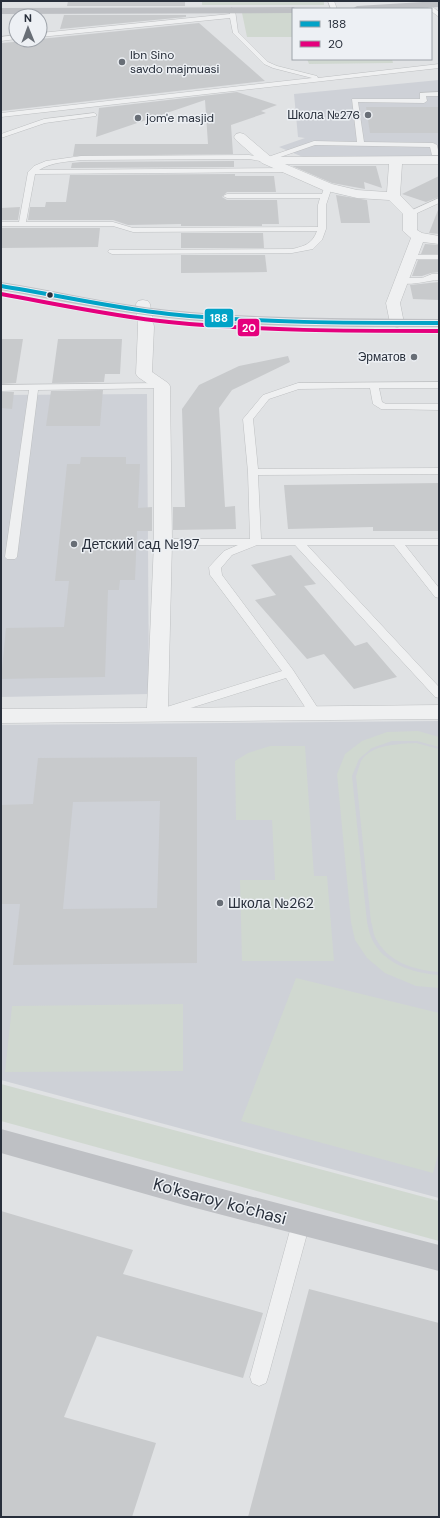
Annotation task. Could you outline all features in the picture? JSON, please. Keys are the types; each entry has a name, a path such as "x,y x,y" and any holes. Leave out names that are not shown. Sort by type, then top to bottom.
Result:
{"main road":[{"path":"371,8 439,4"},
{"path":"1,11 232,13 292,10"},
{"path":"1,280 144,308"},
{"path":"1,286 192,316 258,320 397,320 439,317"},
{"path":"397,320 439,323"},
{"name":"Ko'ksaroy ko'chasi","path":"1,1141 184,1192 439,1258"}],"street":[{"path":"240,137 266,160 290,170 326,192 393,196 410,213 410,230 418,237 439,240"},
{"path":"266,160 439,160"},
{"path":"393,196 396,160"},
{"path":"397,320 393,303 418,237"},
{"path":"144,308 144,374 162,386 163,542 157,714"},
{"path":"1,716 439,712"}],"lane":[{"path":"427,4 431,8"},
{"path":"48,34 232,13 235,32 266,63 275,67 323,79"},
{"path":"1,115 439,66"},
{"path":"361,144 354,100 424,101 422,94 439,94"},
{"path":"1,136 44,121 94,115"},
{"path":"22,224 32,172 35,169 52,162 81,158 249,157 266,160 314,143 433,145 435,153 439,153"},
{"path":"32,172 290,170"},
{"path":"112,252 292,251 310,247 318,240 322,229 322,205 326,192 227,196"},
{"path":"410,213 439,200"},
{"path":"1,224 113,224 133,230 322,229"},
{"path":"401,281 435,278 439,258 410,256"},
{"path":"256,542 253,472 248,419 266,397 298,386 439,385"},
{"path":"1,388 162,386"},
{"path":"374,386 378,404 384,407 439,407"},
{"path":"11,557 34,388"},
{"path":"253,472 439,471"},
{"path":"163,542 439,542"},
{"path":"256,542 228,553 215,567 216,575 288,673 315,713"},
{"path":"298,542 439,694"},
{"path":"397,542 439,595"},
{"path":"157,714 288,673"},
{"path":"258,1377 301,1223"}],"shaded area":[{"path":"202,1 324,1 324,5 202,5"},
{"path":"242,13 292,13 292,37 247,37"},
{"path":"307,60 392,60 393,63 309,64"},
{"name":"Школа №276","path":"439,80 439,158 303,157 279,147 305,138 298,137 294,94"},
{"name":"Детский сад №197","path":"147,394 149,694 1,697 1,395"},
{"name":"Школа №262","path":"439,721 439,1198 1,1080 1,725"},
{"path":"418,731 439,737 439,747 417,741 392,741 372,748 359,759 352,776 367,922 371,937 376,946 390,960 409,969 439,975 439,988 416,986 385,973 367,958 355,940 351,922 337,774 345,754 362,741 387,732"},
{"path":"416,743 439,749 439,972 411,967 394,959 380,946 375,937 371,922 356,776 361,761 372,751 386,746"},
{"path":"270,746 305,746 314,876 327,876 334,961 242,961 240,880 275,880 272,820 236,820 235,761 248,753"},
{"path":"296,978 439,1013 439,1151 433,1173 241,1121"},
{"path":"183,1004 183,1071 5,1072 12,1006"},
{"path":"1,1084 439,1201 439,1241 1,1121"}],"building":[{"path":"68,1 185,1 185,6 67,6"},
{"path":"64,15 186,15 186,17 60,29"},
{"name":"Ibn Sino savdo majmuasi","path":"199,23 265,81 1,111 1,43 8,42 8,48 48,48 48,38"},
{"path":"237,92 277,105 261,111 266,113 231,125 233,154 73,156 75,144 208,144 205,100 96,137 99,108"},
{"path":"366,107 439,107 439,133 370,133"},
{"path":"234,161 234,167 71,168 72,163 81,162"},
{"path":"292,166 376,166 382,188 364,182 365,189 332,183"},
{"path":"235,174 235,176 274,176 276,192 227,192 222,197 227,200 277,200 279,224 262,224 262,226 181,226 181,224 128,225 113,220 28,220 30,207 45,207 46,202 66,202 70,175"},
{"path":"439,176 439,197 426,202 402,194"},
{"path":"336,195 367,200 370,223 341,223"},
{"path":"20,207 18,220 1,220 1,208"},
{"path":"438,210 439,234 429,233"},
{"path":"1,228 100,228 98,247 1,248"},
{"path":"181,233 263,233 264,248 181,248"},
{"path":"425,244 439,245 439,254 421,254"},
{"path":"181,255 265,255 267,272 181,273"},
{"path":"418,260 439,260 439,272 422,276 412,276"},
{"path":"439,282 439,300 413,299 410,285"},
{"path":"1,339 23,339 16,383 1,384"},
{"path":"58,339 122,339 120,374 105,374 104,382 52,383"},
{"path":"288,356 290,362 232,390 219,408 225,507 235,506 236,529 173,530 173,507 185,507 182,409 199,385 239,366"},
{"path":"103,390 100,426 46,426 51,391"},
{"path":"1,392 14,392 12,409 1,408"},
{"path":"81,457 126,457 126,464 140,464 138,508 152,507 152,531 137,531 135,580 120,580 119,590 108,590 105,677 1,679 6,628 64,627 69,581 55,581 67,464 80,464"},
{"path":"439,483 439,531 373,531 373,527 288,529 284,485"},
{"path":"291,555 316,584 304,586 355,646 367,642 397,677 354,689 324,654 307,659 255,600 276,595 251,565"},
{"path":"197,757 197,963 13,965 20,904 1,904 1,805 33,804 38,758","holes":["160,801 157,908 63,909 73,802"]},
{"path":"1,1211 133,1250 123,1274 263,1313 243,1378 97,1336 64,1417 156,1443 132,1517 1,1517"},
{"path":"309,1289 439,1323 439,1517 248,1517"}],"transit line":[{"name":"188","path":"1,286 127,308 202,317 304,322 439,323"},
{"name":"20","path":"1,294 85,310 169,322 203,325 304,330 439,331"}],"place":[{"name":"Ibn Sino savdo majmuasi","path":"122,62"},
{"name":"Школа №276","path":"368,115"},
{"name":"jom'e masjid","path":"138,118"},
{"name":"Эрматов","path":"414,357"},
{"name":"Детский сад №197","path":"74,544"},
{"name":"Школа №262","path":"220,903"}]}
